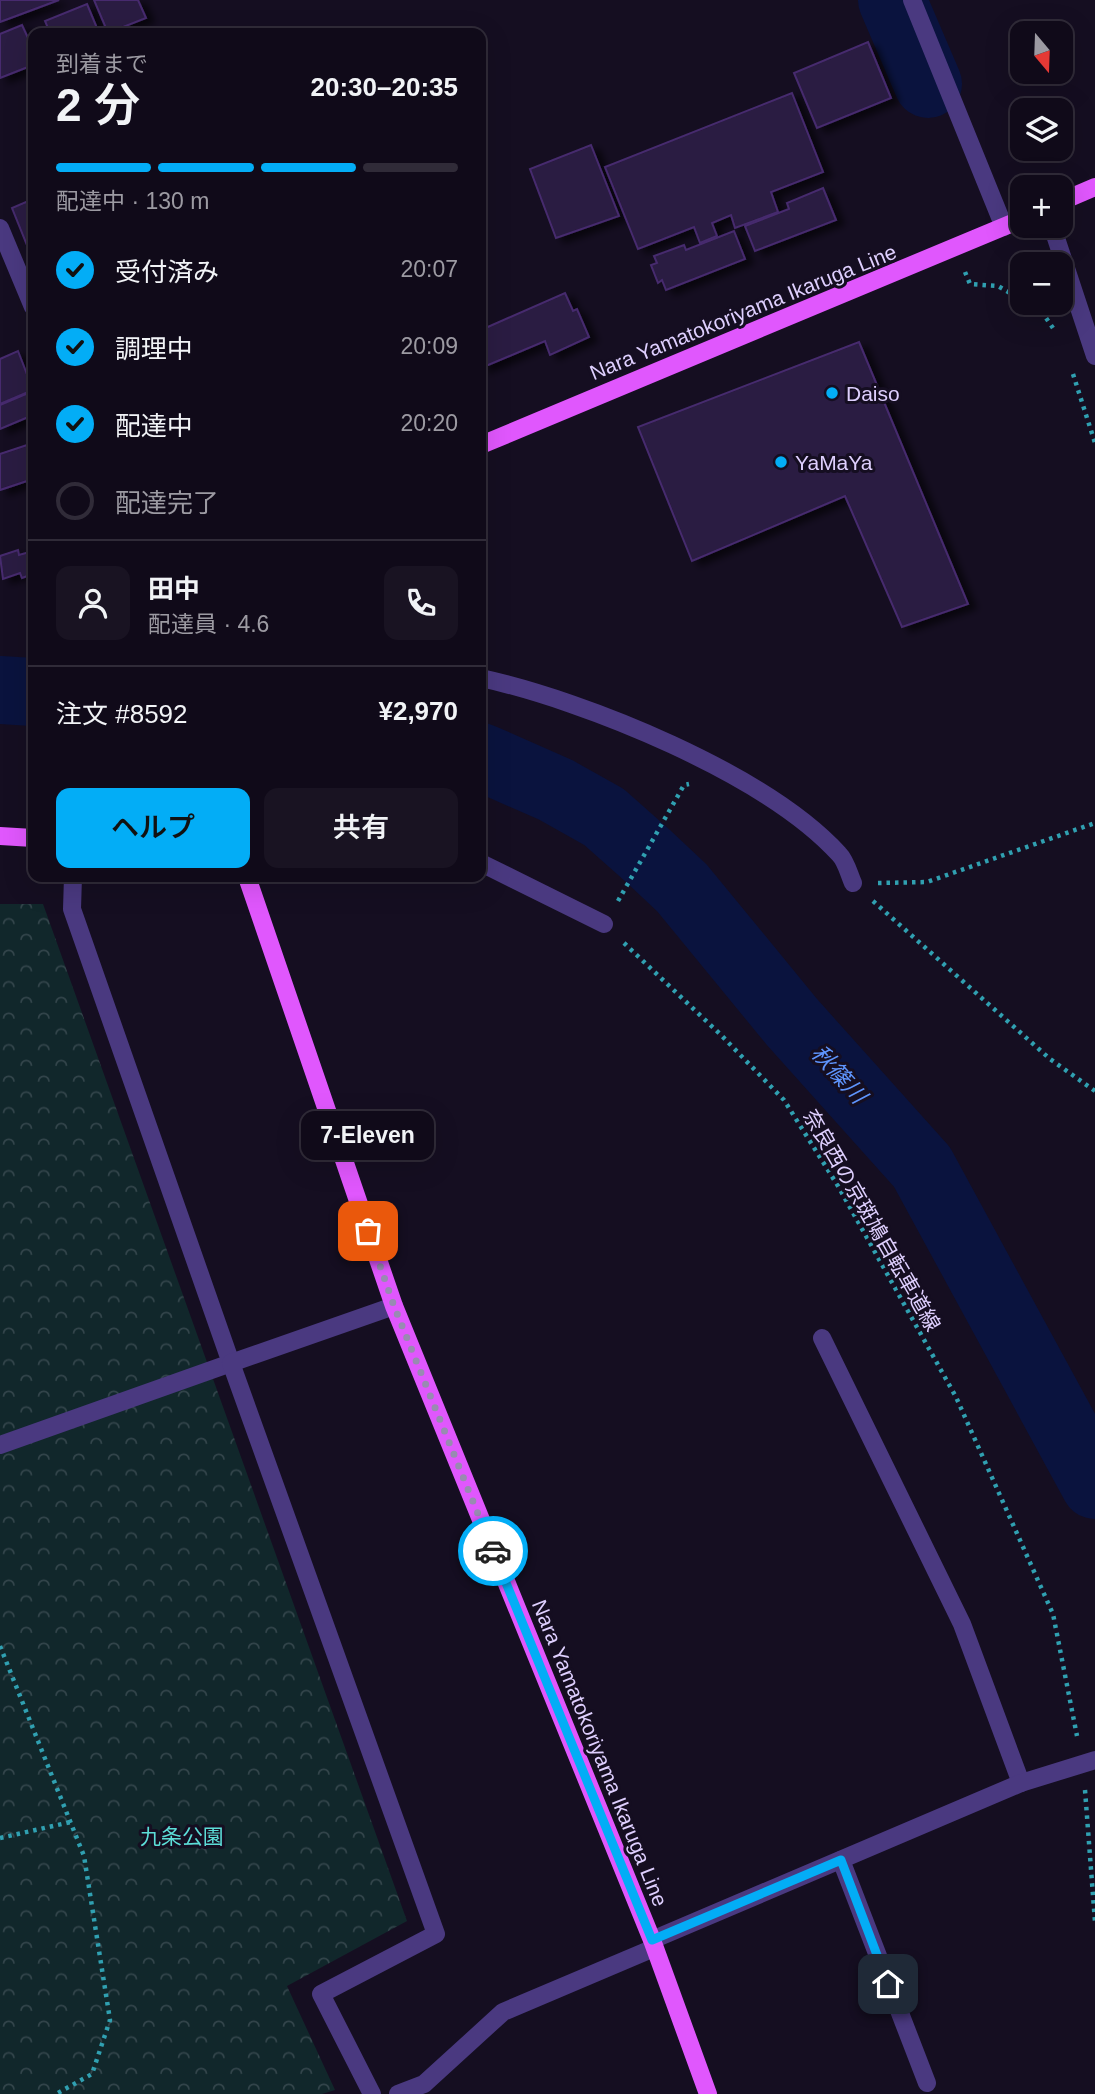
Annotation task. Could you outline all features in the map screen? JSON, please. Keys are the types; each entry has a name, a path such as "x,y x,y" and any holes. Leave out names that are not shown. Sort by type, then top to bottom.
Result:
{"main road":[{"path":"1073,196 1095,187"},
{"name":"Nara Yamatokoriyama Ikaruga Line","path":"486,443 1010,224"},
{"path":"0,836 28,838"},
{"name":"Nara Yamatokoriyama Ikaruga Line","path":"249,882 394,1306 653,1944 708,2094"}],"street":[{"path":"912,0 1004,227"},
{"path":"0,228 28,295"},
{"path":"1056,238 1095,356"},
{"path":"486,679 519,686 674,744 782,807 841,856 853,883"},
{"path":"486,866 604,925"},
{"path":"73,882 72,909 230,1363 436,1934 321,1994 372,2094"},
{"path":"0,1445 394,1306"},
{"path":"822,1338 962,1624 1021,1783"},
{"path":"398,2094 424,2084 503,2012 841,1860 1021,1783 1089,1761"},
{"path":"841,1860 927,2082"}],"path":[{"path":"956,248 970,284 998,286 1010,293"},
{"path":"604,925 684,785 699,781"},
{"path":"853,883 927,882 1095,823"},
{"path":"853,883 1050,1059 1095,1091"},
{"name":"奈良西の京斑鳩自転車道線","path":"604,925 721,1035 784,1100 838,1186 956,1397 1053,1614 1089,1761 1095,1922"},
{"path":"0,1646 84,1856 110,2020 92,2074 57,2094"},
{"path":"0,1838 71,1822"}],"green space":[{"name":"九条公園","path":"0,904 43,904 407,1921 287,1986 335,2090 322,2094 0,2094"}],"building":[{"path":"0,0 59,0 0,22"},
{"path":"94,0 138,0 146,18 121,28 106,28"},
{"path":"87,4 97,28 48,28 45,21"},
{"path":"22,25 28,38 28,67 0,78 0,34"},
{"path":"868,42 891,98 817,128 794,73"},
{"path":"792,93 823,172 771,192 778,212 735,228 731,215 712,223 717,236 700,243 694,227 638,249 605,167"},
{"path":"591,145 619,216 556,238 530,169"},
{"path":"823,188 836,220 755,251 745,226 789,209 787,203"},
{"path":"28,201 28,248 12,208"},
{"path":"734,231 745,259 666,290 662,280 658,283 651,265 657,263 654,256 684,245 686,250"},
{"path":"565,293 573,311 577,309 589,337 550,355 545,341 486,366 486,328"},
{"name":"YaMaYa","path":"859,342 968,604 902,627 845,496 692,561 638,427"},
{"path":"18,351 28,377 28,392 0,404 0,359"},
{"path":"28,393 28,417 0,429 0,405"},
{"path":"27,445 28,481 0,490 0,454"},
{"path":"18,550 19,555 28,552 28,576 22,578 20,573 3,579 0,556"}],"waterway":[{"path":"892,0 928,84"},
{"name":"秋篠川","path":"0,690 28,692"},
{"name":"秋篠川","path":"486,759 556,790 604,817 648,856 682,888 792,1022 922,1167 1095,1485"}],"way so far":[{"path":"368,1231 394,1306 493,1551"}],"place":[{"name":"Daiso","path":"832,393"},
{"name":"YaMaYa","path":"781,462"},
{"name":"7-Eleven","path":"368,1231"}],"route":[{"path":"493,1551 652,1940 841,1860 888,1984"}]}
